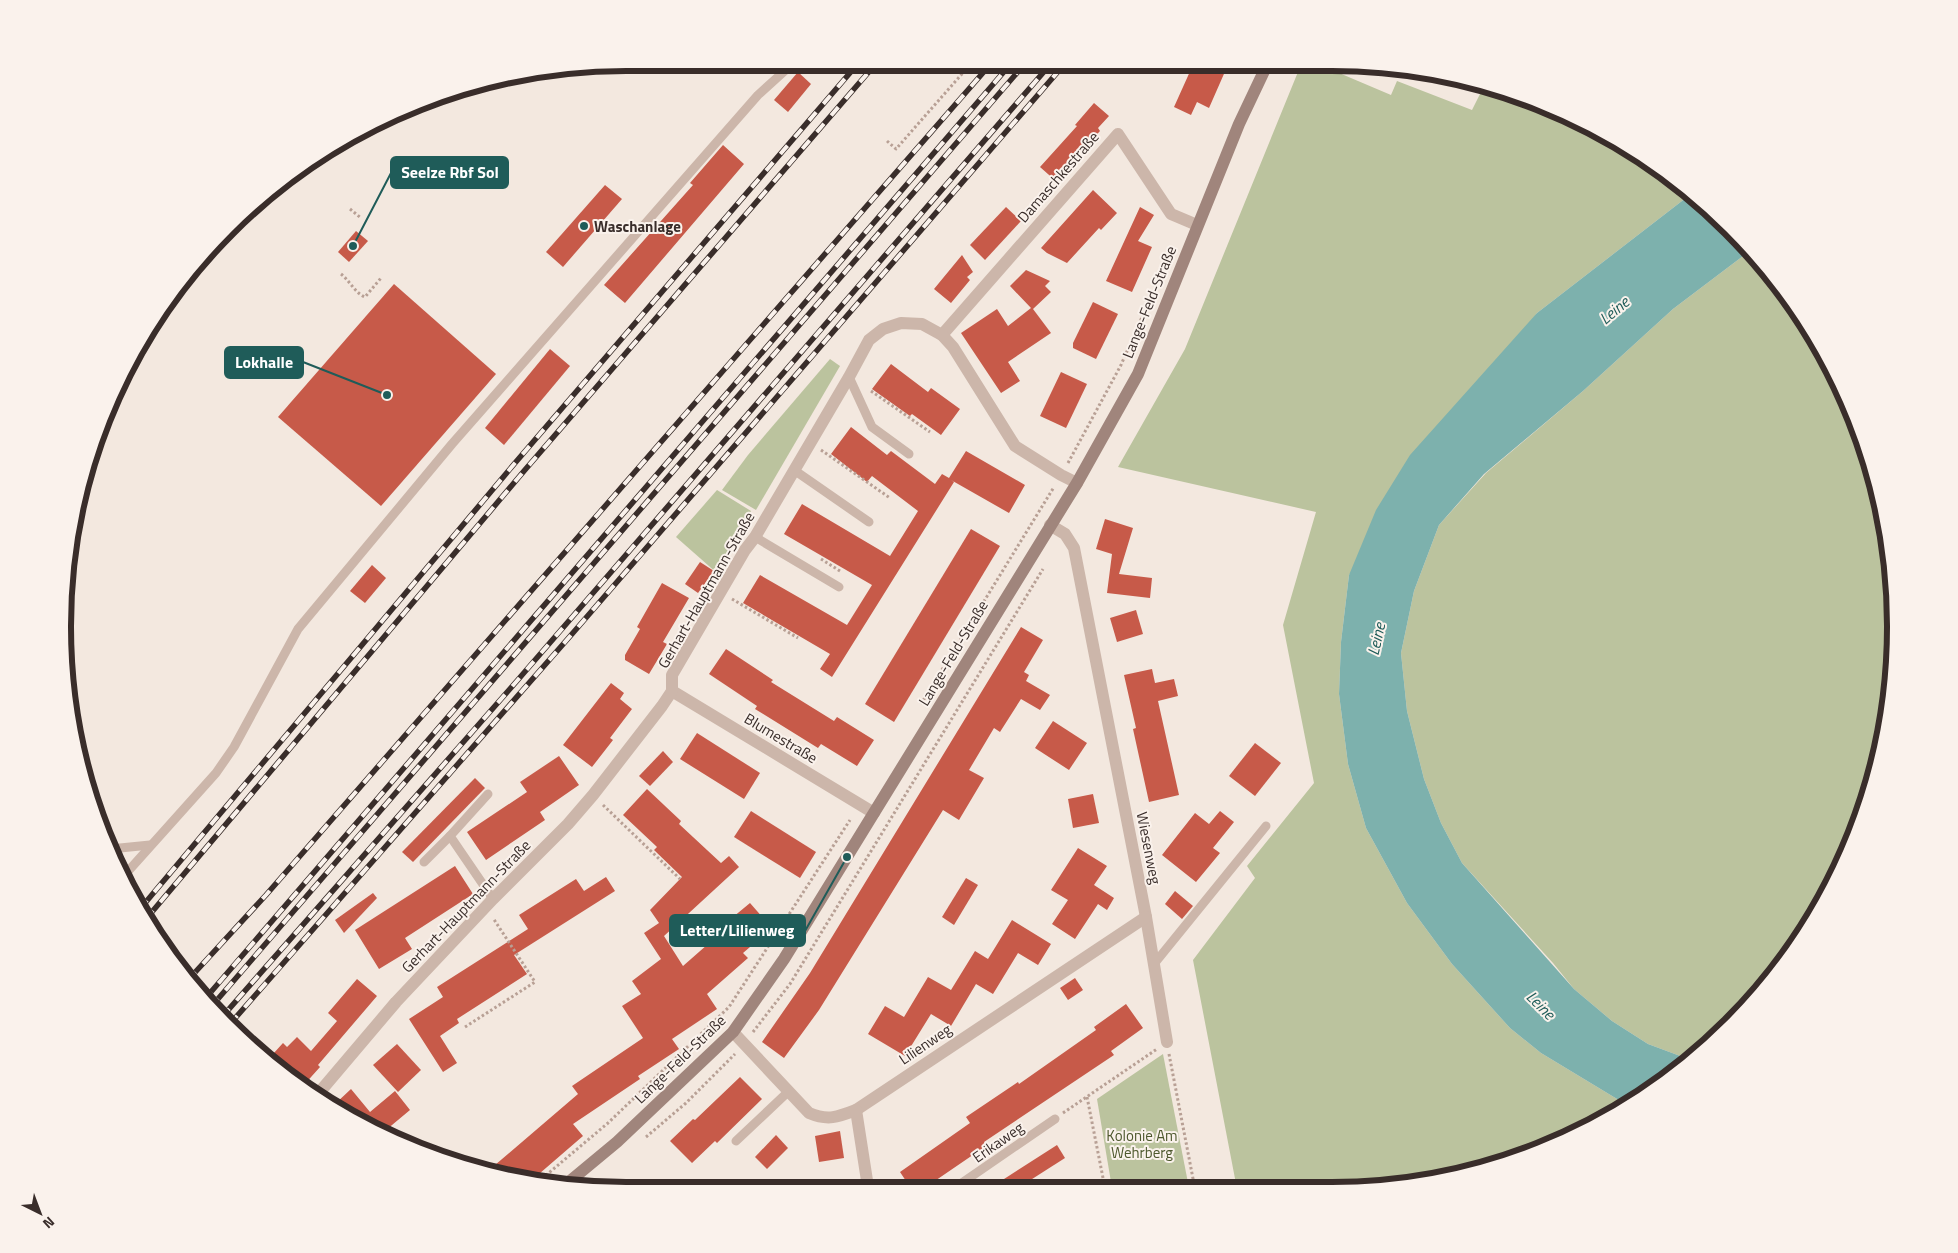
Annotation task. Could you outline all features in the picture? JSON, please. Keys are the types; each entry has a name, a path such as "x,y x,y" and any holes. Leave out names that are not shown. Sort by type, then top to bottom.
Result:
{"street":[{"name":"Lange-Feld-Straße","path":"573,1179 618,1142 732,1032 784,959 1077,483 1138,374 1238,124 1264,71"},
{"name":"Damaschkestraße","path":"942,335 1118,134 1172,214 1197,225"},
{"name":"Gerhart-Hauptmann-Straße","path":"321,1090 396,1002 489,903 568,824 621,761 672,691 672,675 745,550 755,538 869,340 883,330 901,323 922,324 942,335 952,347 1015,446 1077,483"},
{"name":"Wiesenweg","path":"1050,525 1065,534 1074,548 1146,917 1167,1042"},
{"name":"Blumestraße","path":"672,691 874,813"},
{"name":"Lilienweg","path":"732,1032 809,1113 823,1118 839,1116 856,1110 1146,917"},
{"path":"856,1110 867,1182"}],"lane":[{"path":"128,871 216,772 234,747 298,629 452,444 758,96 785,71"},
{"path":"849,377 872,427 909,454"},
{"path":"794,470 869,522"},
{"path":"755,538 839,587"},
{"path":"424,862 488,794"},
{"path":"1154,964 1266,826"},
{"path":"450,836 489,903"},
{"path":"118,848 150,846"},
{"path":"736,1141 788,1090"},
{"name":"Erikaweg","path":"964,1182 1055,1118"}],"path":[{"path":"887,141 896,149 964,71"},
{"path":"350,209 361,218"},
{"path":"341,274 353,284 361,295 366,297 381,278"},
{"path":"1074,452 1121,365 1157,284"},
{"path":"849,377 930,432"},
{"path":"810,442 890,498"},
{"path":"917,712 1061,475"},
{"path":"721,592 798,638"},
{"path":"593,796 680,879"},
{"path":"546,1176 608,1123 729,1007 860,804"},
{"path":"466,1026 534,982 489,903"},
{"path":"1055,1118 1167,1042 1194,1182"},
{"path":"1087,1097 1104,1182"}],"green space":[{"path":"1298,71 1335,71 1391,95 1397,81 1472,110 1481,92 1510,101 1577,129 1609,146 1640,165 1685,198 1537,313 1349,575 1341,642 1339,694 1348,764 1366,828 1407,903 1452,964 1510,1028 1541,1053 1620,1101 1609,1107 1544,1139 1510,1152 1440,1171 1368,1181 1236,1182 1193,960 1255,878 1247,866 1314,783 1283,625 1316,512 1118,467 1185,349"},
{"path":"1744,255 1772,288 1793,318 1829,381 1844,414 1868,483 1882,554 1887,626 1886,663 1882,699 1868,770 1844,839 1829,872 1793,935 1772,965 1724,1019 1682,1057 1648,1044 1612,1021 1574,989 1553,963 1462,863 1441,823 1424,779 1407,711 1401,653 1414,591 1439,525 1486,473 1583,391 1673,309"},
{"path":"830,359 840,366 756,510 722,490 748,455"},
{"path":"717,490 751,511 718,574 676,537"},
{"name":"Kolonie Am Wehrberg","path":"1163,1054 1188,1182 1111,1182 1097,1099"}],"water":[{"name":"Leine","path":"1685,198 1744,255 1673,309 1583,391 1484,474 1439,525 1414,591 1401,653 1407,711 1424,779 1441,823 1462,863 1574,989 1612,1021 1648,1044 1682,1057 1620,1101 1541,1053 1510,1028 1452,964 1407,903 1366,828 1348,764 1339,694 1341,642 1349,575 1376,510 1410,455 1537,313"}],"building":[{"path":"1190,71 1225,71 1209,108 1197,102 1191,115 1174,107"},
{"path":"798,72 811,84 788,112 774,100"},
{"path":"1094,103 1109,116 1098,128 1100,131 1057,182 1040,167 1077,126 1075,125"},
{"path":"723,145 744,164 625,303 604,285 693,185 690,183"},
{"name":"Waschanlage","path":"605,185 622,199 563,267 546,252"},
{"path":"1093,190 1117,213 1101,230 1099,228 1067,263 1047,253 1041,248"},
{"path":"1006,207 1021,221 985,260 970,245"},
{"path":"1140,207 1154,215 1138,241 1152,247 1132,292 1106,281"},
{"path":"356,231 368,241 349,262 338,252"},
{"path":"962,255 973,272 967,277 970,280 951,303 934,289"},
{"path":"1026,270 1050,281 1045,286 1051,292 1033,309 1051,333 1008,362 1020,381 1001,393 961,333 997,309 1008,326 1031,308 1010,286"},
{"path":"394,284 496,374 381,506 278,417"},
{"path":"1093,302 1118,314 1096,359 1073,348 1073,343"},
{"path":"550,349 570,366 504,445 485,428"},
{"path":"891,364 928,392 931,388 960,409 941,435 872,389"},
{"path":"1061,372 1087,384 1066,428 1040,416"},
{"path":"851,427 887,455 891,451 935,484 942,474 949,478 966,451 1025,485 1009,513 951,480 954,482 832,677 820,669 830,654 743,603 760,575 847,625 872,585 784,534 802,504 890,556 918,511 872,476 867,482 831,454"},
{"path":"1105,519 1133,528 1119,574 1152,578 1150,598 1107,593 1112,554 1096,549"},
{"path":"971,529 1000,546 894,722 865,704"},
{"path":"700,562 714,571 698,593 685,584"},
{"path":"372,565 386,578 365,603 350,591"},
{"path":"662,583 689,598 663,642 667,644 649,674 625,660 625,655 640,629 637,627"},
{"path":"1136,610 1143,634 1117,642 1110,618"},
{"path":"1021,627 1043,640 1024,672 1029,675 1026,681 1050,695 1040,710 1021,699 1000,732 994,728 969,770 984,778 959,820 943,810 819,1010 784,1058 762,1042 810,973"},
{"path":"726,649 773,680 771,682 834,721 837,717 874,740 857,766 821,744 818,748 755,709 757,706 709,674"},
{"path":"1152,669 1155,683 1174,679 1178,696 1158,701 1179,795 1149,802 1133,729 1136,728 1124,675"},
{"path":"611,683 624,693 620,699 632,709 610,738 613,740 592,767 563,745"},
{"path":"1053,721 1087,743 1069,770 1035,748"},
{"path":"697,733 760,773 744,799 680,759"},
{"path":"1255,743 1281,763 1255,796 1229,776"},
{"path":"663,751 673,762 650,786 639,776"},
{"path":"559,756 579,785 540,812 545,820 486,860 467,832 527,792 520,782"},
{"path":"475,778 485,788 413,862 402,852"},
{"path":"647,789 681,821 679,824 721,863 729,856 739,867 664,936 683,966 724,930 721,927 750,903 772,928 743,953 748,958 707,994 717,1009 672,1039 679,1049 638,1076 640,1079 573,1124 583,1136 538,1174 496,1166 578,1094 572,1086 643,1038 622,1006 641,994 632,981 661,959 644,933 659,923 650,910 682,877 654,850 657,847 623,815"},
{"path":"1093,794 1099,823 1073,828 1068,799"},
{"path":"751,811 816,852 800,878 734,837"},
{"path":"1220,811 1234,822 1213,848 1220,853 1196,882 1162,855 1195,813 1209,824"},
{"path":"1078,848 1107,866 1094,885 1114,898 1107,910 1098,904 1075,939 1052,924 1068,900 1051,890"},
{"path":"455,866 473,894 405,938 412,949 379,969 355,930"},
{"path":"606,877 615,891 514,955 527,974 457,1019 459,1023 440,1036 457,1063 443,1072 409,1019 443,997 437,987 528,929 519,915 576,879 584,891"},
{"path":"966,878 978,885 954,925 942,917"},
{"path":"1175,891 1193,906 1182,919 1165,904"},
{"path":"373,893 377,898 344,933 335,920"},
{"path":"1012,920 1051,944 1038,965 1018,953 993,994 976,984 951,1026 931,1014 905,1056 868,1034 885,1006 904,1017 928,977 951,990 975,951 988,959"},
{"path":"1075,978 1083,990 1068,1000 1060,988"},
{"path":"357,979 377,996 318,1065 320,1067 308,1081 273,1054 283,1043 287,1047 297,1037 311,1051 337,1021 328,1013"},
{"path":"1126,1004 1143,1028 1111,1051 1114,1055 984,1142 986,1146 933,1182 907,1182 900,1172 970,1123 966,1117 1018,1082 1019,1084 1096,1030 1094,1027"},
{"path":"397,1044 421,1070 398,1092 373,1065"},
{"path":"740,1077 762,1099 717,1143 715,1141 692,1163 670,1141"},
{"path":"351,1089 370,1112 395,1091 410,1110 389,1128 339,1101"},
{"path":"840,1131 844,1158 819,1162 815,1136"},
{"path":"776,1135 788,1148 767,1169 755,1157"},
{"path":"1057,1145 1065,1158 1027,1182 999,1182"}],"railway":[{"path":"145,903 515,463 852,71"},
{"path":"151,913 524,471 870,71"},
{"path":"193,974 266,895 985,71"},
{"path":"210,994 1005,71"},
{"path":"216,1001 1019,71"},
{"path":"227,1012 516,682 1045,71"},
{"path":"234,1019 572,634 1059,71"}],"place":[{"name":"Waschanlage","path":"584,226"},
{"name":"Seelze Rbf Sol","path":"353,246"},
{"name":"Lokhalle","path":"387,395"},
{"name":"Letter/Lilienweg","path":"847,857"}]}
